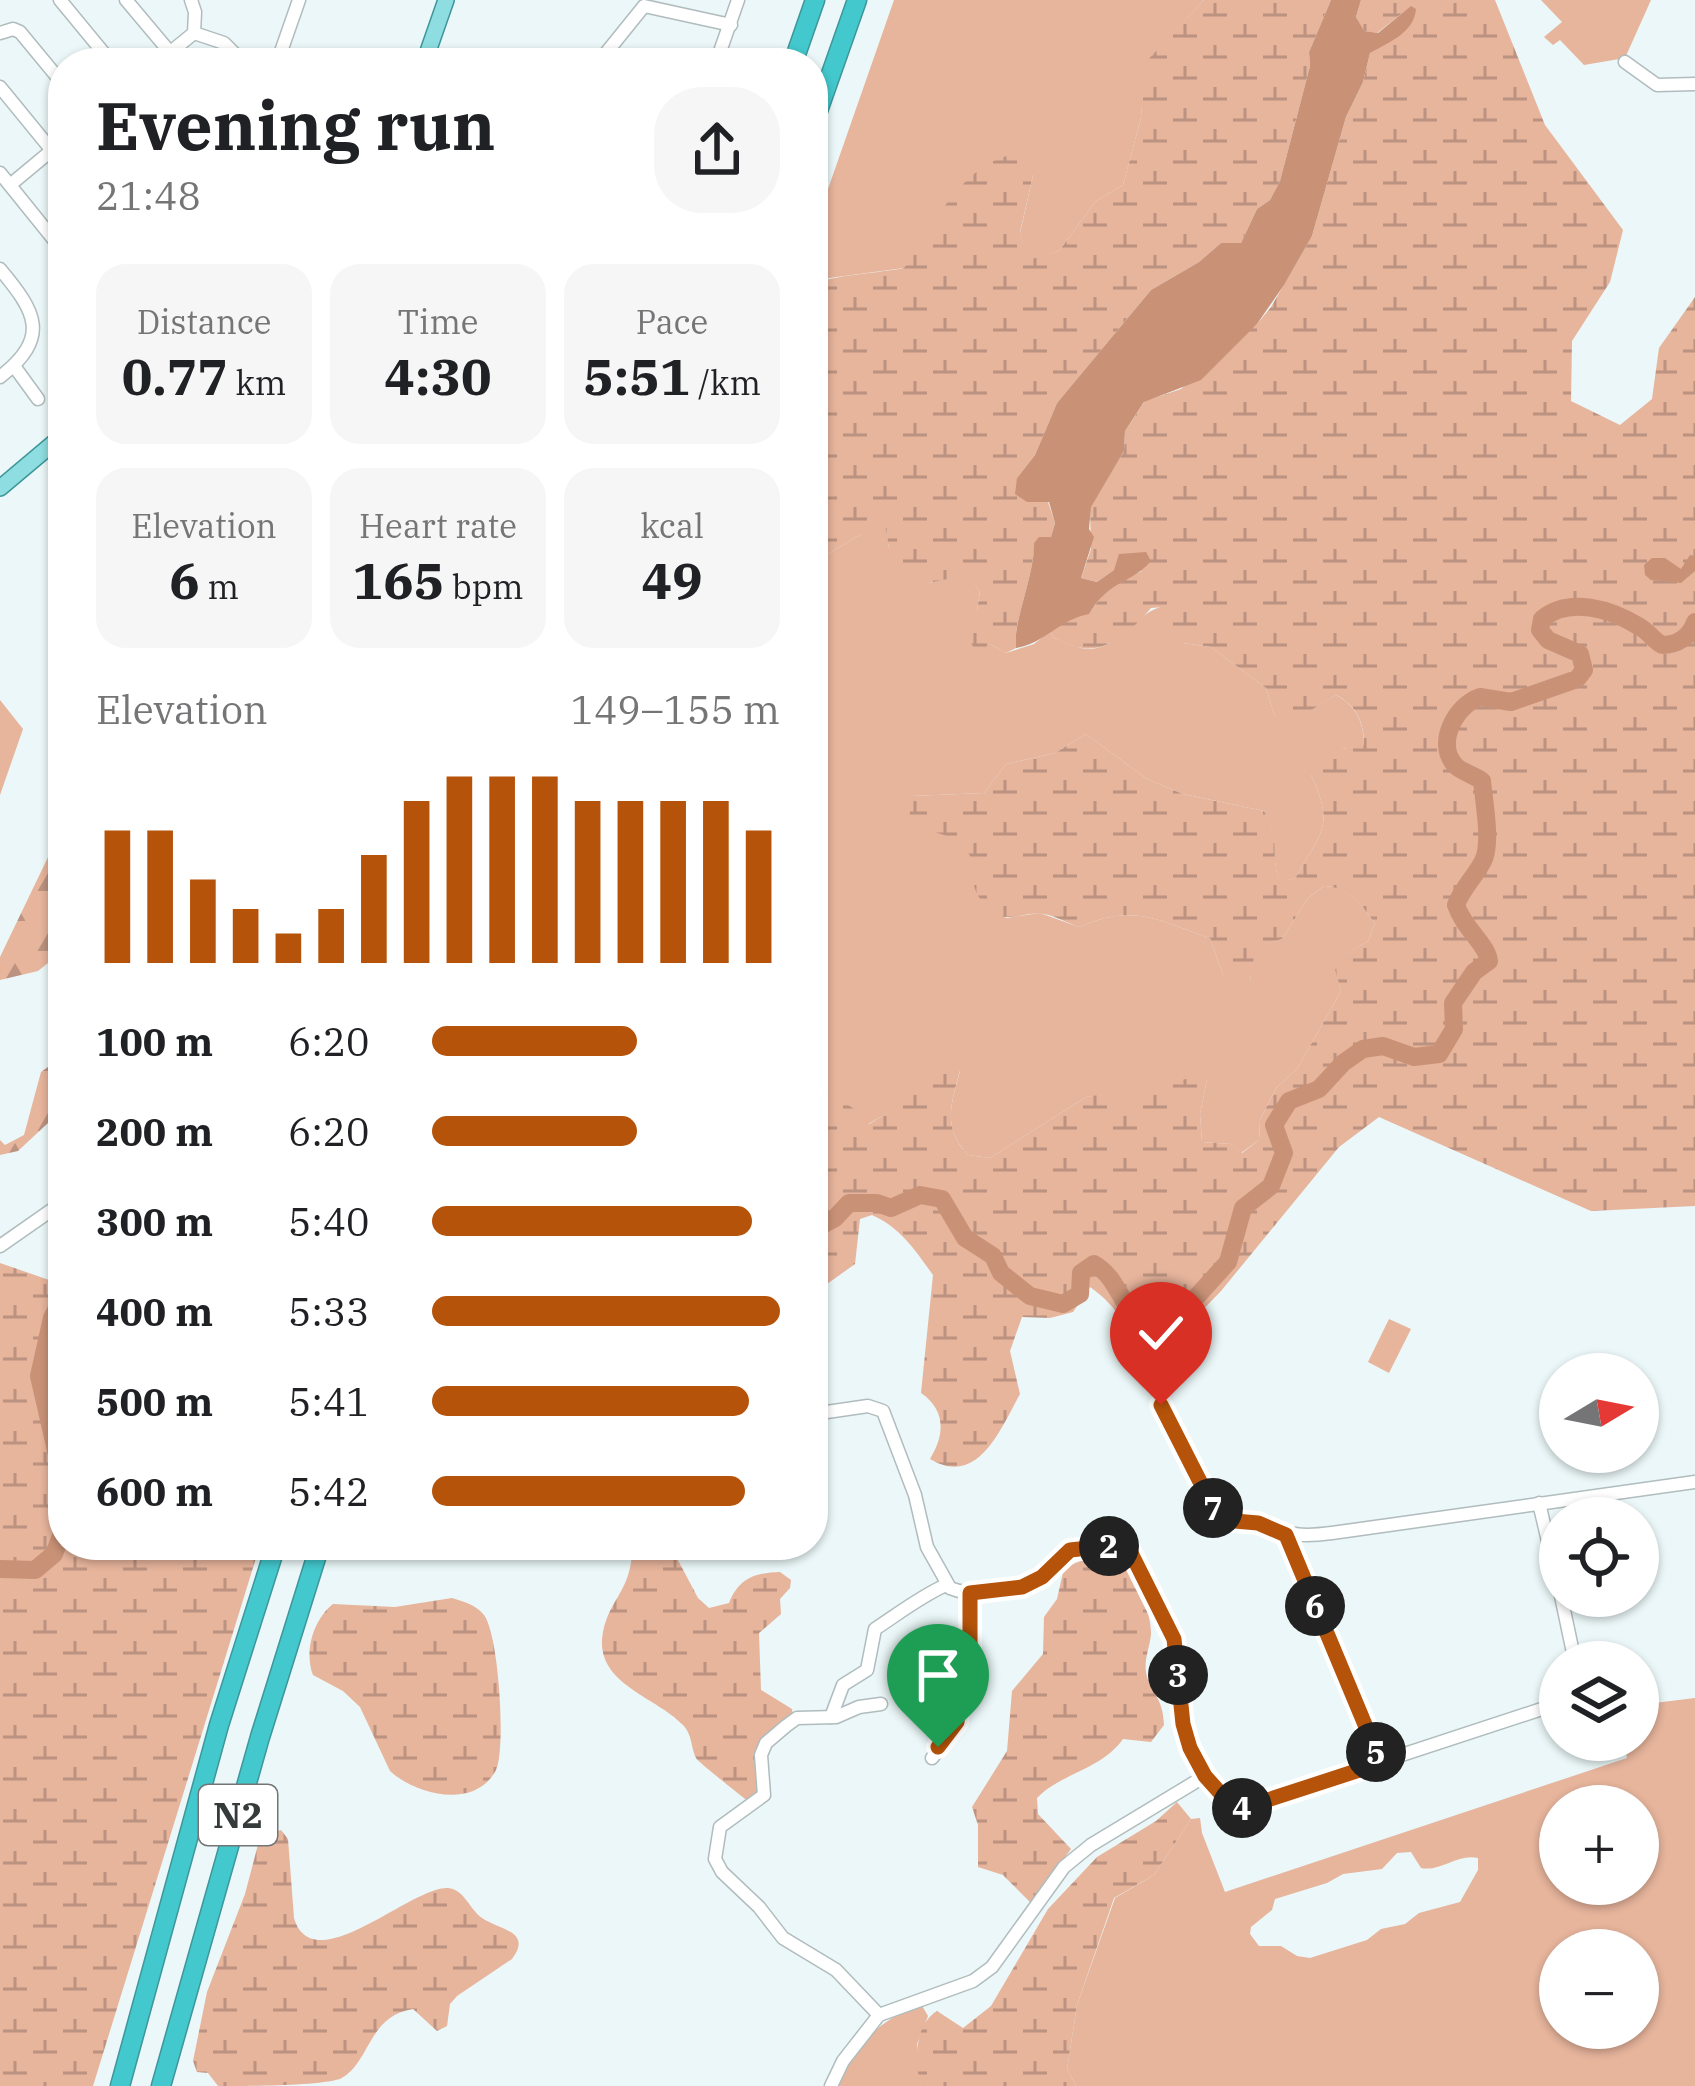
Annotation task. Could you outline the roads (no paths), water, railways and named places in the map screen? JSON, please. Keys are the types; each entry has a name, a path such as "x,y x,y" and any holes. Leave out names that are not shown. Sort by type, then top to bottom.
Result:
{"highway":[{"path":"798,48 815,0"},
{"path":"828,82 857,0"},
{"name":"N2","path":"120,2086 220,1725 272,1560"},
{"name":"N2","path":"161,2086 315,1560"}],"main road":[{"path":"429,48 446,0"},
{"path":"0,488 48,448"}],"street":[{"path":"60,0 100,48"},
{"path":"126,0 166,48"},
{"path":"182,48 194,33 191,0"},
{"path":"282,48 299,0"},
{"path":"722,48 738,0"},
{"path":"610,48 645,3 730,25"},
{"path":"0,33 13,28 20,32 48,66"},
{"path":"194,33 229,48"},
{"path":"1624,62 1657,85 1695,84"},
{"path":"0,87 48,137"},
{"path":"10,185 48,153"},
{"path":"0,173 48,232"},
{"path":"0,269 26,299 34,321 30,347 0,377"},
{"path":"14,366 38,399"},
{"path":"0,1246 48,1212"},
{"path":"1161,1405 1223,1520 1258,1523 1286,1535 1332,1533 1539,1502"},
{"path":"828,1412 868,1406 883,1411 915,1495 927,1547 946,1585"},
{"path":"1578,1497 1695,1482"},
{"path":"1286,1535 1381,1763"},
{"path":"831,1717 843,1685 867,1670 875,1629 925,1594 946,1585 970,1593 1022,1587 1042,1577 1070,1550 1117,1545 1129,1549 1174,1639 1183,1724 1205,1776 1231,1805 1243,1808 1539,1710"},
{"path":"932,1758 954,1730 959,1715 959,1698 970,1666 970,1593"},
{"path":"879,2015 836,1970 783,1938 715,1859 720,1827 764,1795 759,1767 766,1743 797,1718 831,1717 881,1704"},
{"path":"831,2086 843,2060 879,2015 973,1981 992,1967 1064,1867 1090,1845 1205,1776"}],"waterway":[{"path":"828,1222 849,1203 891,1208 920,1195 942,1199 965,1238 993,1256 1001,1273 1030,1296 1063,1304 1080,1294 1081,1273 1094,1264 1112,1280 1138,1321 1161,1336 1228,1262 1243,1208 1271,1186 1284,1153 1274,1125 1289,1101 1319,1089 1363,1049 1383,1046 1414,1057 1439,1054 1454,1029 1453,1003 1474,972 1489,961 1456,905 1483,861 1487,834 1482,781 1449,756 1448,736 1456,716 1480,697 1511,702 1577,679 1584,670 1580,654 1548,640 1540,630 1542,619 1553,612 1577,607 1603,610 1640,627 1662,645 1682,639 1695,622"},
{"path":"48,1336 39,1376 48,1415"},
{"path":"0,1569 35,1570 48,1559"}]}
